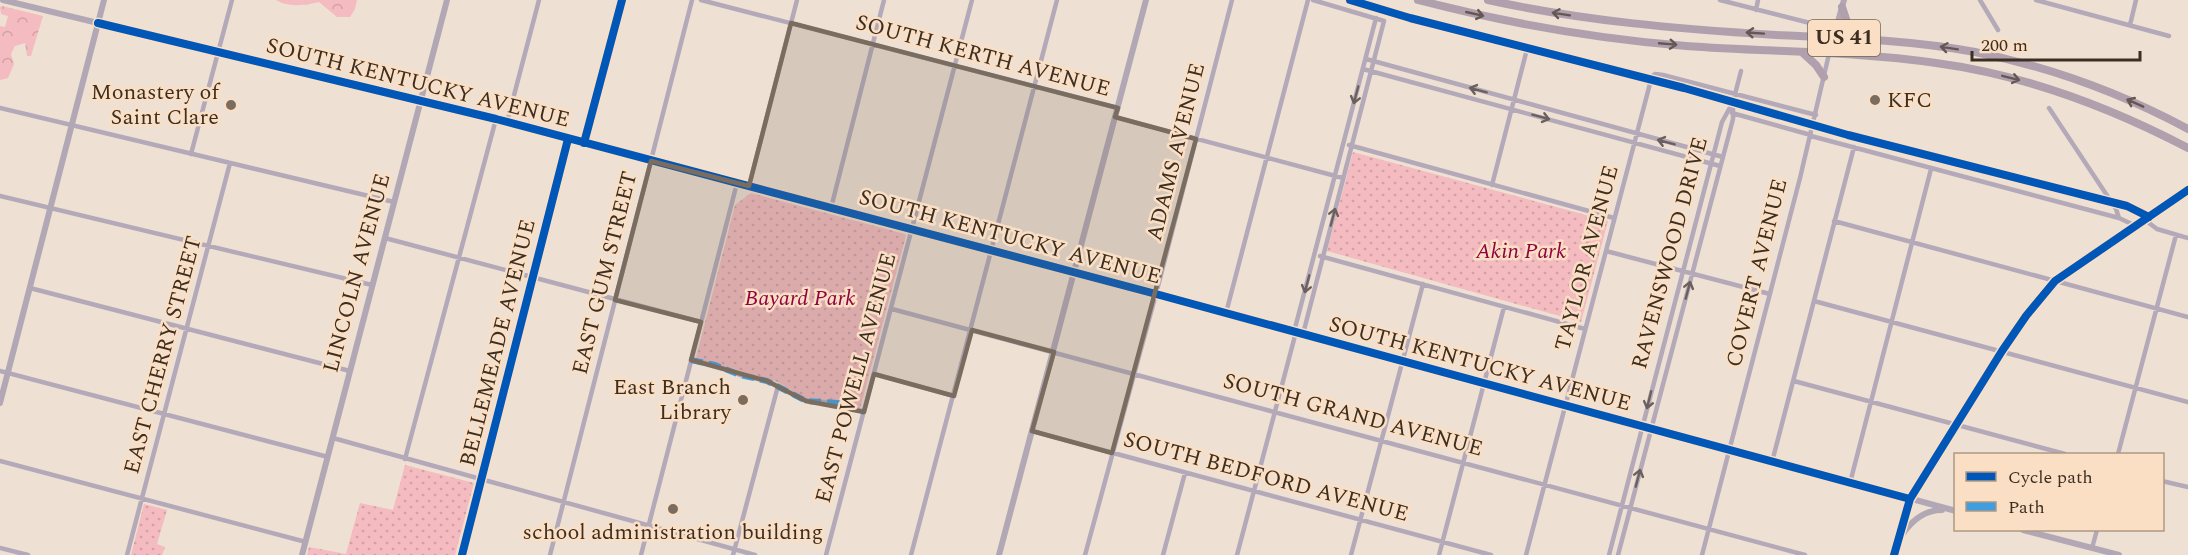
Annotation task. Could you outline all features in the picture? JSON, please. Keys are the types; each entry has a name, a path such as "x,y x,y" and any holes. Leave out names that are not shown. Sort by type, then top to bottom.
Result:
{"highway":[{"name":"US 41","path":"1418,0 1494,18 1587,35 1686,46 1935,62 2014,78 2088,102 2169,138 2188,150"},
{"name":"US 41","path":"1488,0 1560,14 1649,26 1861,39 1972,52 2030,65 2116,95 2188,129"},
{"path":"1843,4 1848,26 1861,39"},
{"path":"1803,53 1816,65 1824,78"}],"street":[{"name":"SOUTH KENTUCKY AVENUE","path":"3,0 496,119 1156,294 1953,510"},
{"path":"0,403 104,0"},
{"path":"191,154 232,0"},
{"name":"LINCOLN AVENUE","path":"302,555 447,0"},
{"path":"507,122 539,0"},
{"path":"584,143 622,0"},
{"name":"EAST GUM STREET","path":"550,555 692,0"},
{"name":"SOUTH KERTH AVENUE","path":"701,0 1118,108"},
{"path":"749,186 796,0"},
{"path":"831,208 884,0"},
{"name":"EAST POWELL AVENUE","path":"826,555 972,0"},
{"path":"911,555 1058,0"},
{"path":"999,555 1146,0"},
{"name":"ADAMS AVENUE","path":"1085,555 1156,294 1232,0"},
{"path":"1226,313 1308,0"},
{"path":"1303,334 1384,21 1313,0"},
{"path":"1720,0 1810,23"},
{"path":"1756,10 1758,0"},
{"path":"1980,0 1998,30"},
{"path":"2036,0 2169,36"},
{"path":"2130,26 2136,0"},
{"name":"COVERT AVENUE","path":"1702,555 1843,4"},
{"path":"1237,555 1376,18"},
{"path":"1492,185 1526,53"},
{"path":"1365,59 1723,157"},
{"path":"1363,69 1720,166"},
{"name":"RAVENSWOOD DRIVE","path":"1618,555 1723,157 1741,70"},
{"name":"TAYLOR AVENUE","path":"1526,555 1654,74 1735,93"},
{"path":"1735,93 1816,115"},
{"name":"RAVENSWOOD DRIVE","path":"1609,555 1713,154 1722,122 1733,102"},
{"path":"0,108 394,202"},
{"path":"2049,108 2112,202 2119,218"},
{"path":"1727,111 1931,169 2119,218 2136,226"},
{"name":"SOUTH KERTH AVENUE","path":"1115,117 1343,178"},
{"path":"405,459 496,119"},
{"name":"BELLEMEADE AVENUE","path":"462,555 568,139"},
{"path":"1343,144 1614,218"},
{"path":"1772,462 1854,147"},
{"name":"EAST CHERRY STREET","path":"127,555 230,163"},
{"path":"1850,483 1931,169"},
{"path":"641,555 737,183"},
{"path":"1895,553 1910,499 2001,351 2026,316 2055,281 2188,190"},
{"path":"0,196 372,285"},
{"path":"2145,220 2152,226 2188,238"},
{"path":"1834,221 2188,317"},
{"path":"2118,453 2176,235"},
{"path":"385,238 701,322"},
{"path":"1606,250 1770,294"},
{"path":"1315,255 1585,329"},
{"path":"1351,555 1423,284"},
{"path":"30,288 350,371"},
{"path":"1814,301 2188,402"},
{"path":"1439,555 1504,307"},
{"name":"SOUTH GRAND AVENUE","path":"891,309 1805,555"},
{"path":"692,360 715,365 740,375 758,378 806,401 833,402 864,412"},
{"path":"0,371 328,458"},
{"path":"874,374 954,396"},
{"path":"1794,381 2061,453"},
{"path":"733,552 778,386"},
{"name":"SOUTH BEDFORD AVENUE","path":"1032,431 1491,555"},
{"path":"333,438 649,525 733,552 755,555"},
{"path":"0,461 306,542"},
{"path":"1163,555 1185,473"},
{"path":"2164,481 2188,487"},
{"path":"1895,553 1902,534 1913,521 1930,512 1953,510"},
{"path":"2027,531 2119,555"},
{"path":"2092,548 2097,531"},
{"path":"0,548 28,555"}],"highlighted area":[{"path":"791,23 1118,108 1115,117 1196,139 1112,453 1032,431 1054,352 972,330 954,396 874,374 864,412 806,401 767,381 691,360 701,322 615,300 651,161 749,186"}],"green space":[{"path":"276,0 357,0 350,17 337,17 319,2 292,5"},
{"path":"0,7 43,16 31,56 27,56 25,43 15,46 11,54 14,64 8,78 0,80 0,26 5,27 8,16 1,14"},
{"name":"Akin Park","path":"1353,152 1608,221 1581,322 1327,251"},
{"name":"Bayard Park","path":"751,193 905,234 860,409 838,401 805,399 778,382 696,358 735,205"},
{"path":"405,465 474,483 455,555 307,555 309,547 346,554 360,503 393,510"},
{"path":"144,504 167,510 157,544 165,547 162,555 131,555"}],"marked path":[{"path":"691,360 767,381 806,401 838,403 864,412"}],"cycle path":[{"path":"584,143 622,0"},
{"path":"1350,0 1410,18 1684,88 1848,135 2127,206 2149,217"},
{"path":"98,23 496,119 1156,294 1910,499"},
{"path":"462,555 568,139"},
{"path":"1894,555 1910,499 2026,316 2055,281 2188,190"}],"place":[{"name":"KFC","path":"1875,100"},
{"name":"Monastery of Saint Clare","path":"231,105"},
{"name":"East Branch Library","path":"743,400"},
{"name":"school administration building","path":"673,509"}]}
